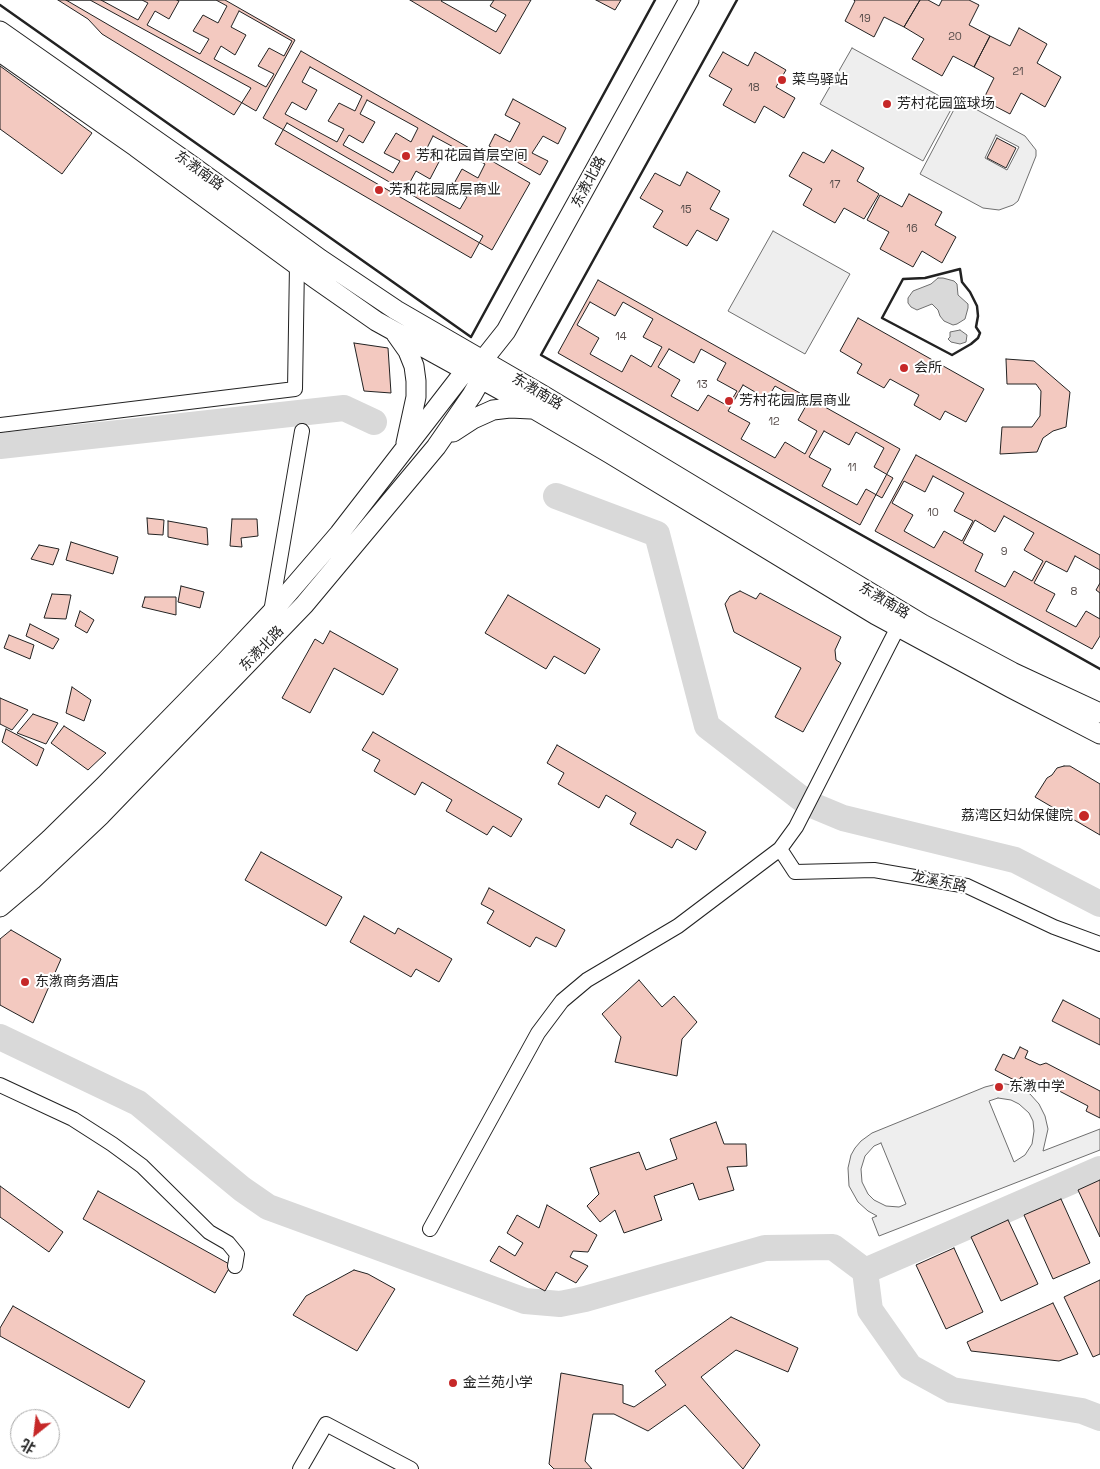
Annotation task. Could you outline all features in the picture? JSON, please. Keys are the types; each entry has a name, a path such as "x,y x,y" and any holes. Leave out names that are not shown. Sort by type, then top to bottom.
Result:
{"street":[{"name":"东漖北路","path":"0,885 50,840 226,661 339,534 403,451 473,375 511,322 689,0"},
{"name":"东漖南路","path":"0,31 191,165 320,259 396,310 483,360 922,624 1012,672 1100,713"},
{"name":"东漖南路","path":"0,52 136,147 342,298 394,331 535,410 898,627 1100,734"},
{"path":"0,425 295,389 296,265"},
{"path":"394,331 408,351 414,366 416,381 416,397 403,451"},
{"name":"东漖北路","path":"0,907 39,874 101,814 285,625 339,565 457,420 473,375"},
{"path":"441,440 472,418 493,410 510,408 535,410"},
{"path":"271,612 302,431"},
{"path":"430,1229 538,1033 562,1002 587,980 678,926 780,849 796,827 898,627"},
{"name":"龙溪东路","path":"780,849 795,872 874,870 967,886 1054,927 1100,944"},
{"path":"0,1085 73,1120 112,1144 142,1166 209,1232 228,1243 237,1254 234,1266"},
{"path":"300,1469 326,1424 411,1469"}],"shaded area":[{"name":"芳村花园篮球场","path":"852,48 954,104 923,161 820,104"},
{"path":"959,100 1025,136 1036,150 1036,156 1018,201 999,210 983,208 920,174","holes":["996,135 1019,147 1007,170 985,158"]},
{"path":"773,231 850,274 805,354 728,311"},
{"path":"938,278 954,281 957,284 958,295 968,304 965,319 957,324 953,325 944,321 932,304 917,310 908,303 908,298 913,291 931,284"},
{"path":"960,330 967,335 966,342 960,344 951,342 948,339 950,332"},
{"path":"1006,1084 1019,1087 1030,1094 1039,1104 1045,1116 1048,1129 1043,1151 1100,1129 1100,1150 879,1236 872,1218 877,1216 858,1202 849,1186 848,1168 855,1148 872,1133 985,1087","holes":["998,1098 1011,1100 1019,1104 1029,1113 1033,1121 1032,1144 1025,1155 1014,1162 989,1101","881,1143 906,1204 899,1207 886,1206 874,1200 868,1194 862,1182 861,1169 865,1156 874,1146"]}],"building":[{"path":"58,0 90,0 251,88 234,115 102,34 88,19"},
{"path":"66,0 225,0 295,40 256,111"},
{"path":"101,0 142,0 148,3 138,20"},
{"path":"177,0 216,0 227,6 218,23 203,15 193,31 209,39 200,54 147,25 155,11 169,19 179,1"},
{"path":"410,0 531,0 500,54"},
{"path":"442,0 494,0 490,6 506,15 496,32"},
{"path":"596,0 621,0 615,10"},
{"path":"854,0 920,0 904,27 884,17 874,37 845,21"},
{"path":"920,0 928,0 939,6 942,0 969,0 979,5 969,25 990,36 974,67 953,56 942,76 912,59 924,39 904,27"},
{"path":"239,11 292,41 284,56 269,48 258,66 274,74 266,87 214,59 221,46 235,55 246,35 231,27"},
{"path":"1019,28 1047,44 1037,63 1061,77 1045,107 1021,93 1010,114 983,100 994,78 974,67 990,36 1010,46"},
{"name":"芳和花园首层空间","path":"301,51 530,183 492,250 263,118"},
{"path":"723,52 748,66 755,52 786,70 776,87 795,98 784,118 764,106 755,123 723,105 732,89 709,76"},
{"path":"0,66 92,133 62,174 0,129"},
{"path":"310,67 362,96 355,111 339,103 328,121 344,129 337,142 285,114 292,102 306,110 317,90 302,82"},
{"path":"513,99 566,128 558,144 543,136 532,153 548,161 540,175 489,146 495,134 510,142 520,123 505,115"},
{"path":"367,100 418,128 411,142 396,133 384,153 400,161 393,173 343,145 349,135 363,143 375,122 360,114"},
{"name":"芳和花园底层商业","path":"287,123 483,236 471,258 275,144"},
{"path":"433,136 485,164 478,178 462,169 451,189 467,197 460,209 410,182 416,171 430,179 441,158 426,150"},
{"path":"997,138 1016,148 1006,168 987,158"},
{"path":"832,150 864,168 857,181 879,194 864,219 844,208 835,223 803,205 812,189 789,176 803,152 824,163"},
{"path":"687,172 720,191 710,209 729,219 717,241 697,230 687,246 653,227 663,211 640,198 655,173 680,186"},
{"path":"909,194 942,212 935,225 956,237 942,263 922,251 913,267 880,249 889,232 867,220 880,195 902,207"},
{"name":"芳村花园底层商业","path":"598,280 900,449 860,525 558,353"},
{"path":"590,302 615,316 623,302 653,319 643,337 662,347 651,367 631,355 622,372 590,354 599,338 577,325"},
{"name":"会所","path":"858,318 984,389 966,422 945,411 940,420 914,405 919,395 890,379 884,388 857,373 862,364 840,351"},
{"path":"354,343 388,348 391,393 364,391"},
{"path":"669,349 694,363 701,349 726,363 717,380 737,391 728,406 708,395 698,411 671,396 680,380 658,367"},
{"path":"1006,359 1034,361 1070,392 1066,427 1053,431 1043,438 1037,452 1000,454 1002,427 1032,427 1040,416 1041,391 1036,384 1007,384"},
{"path":"743,385 767,399 775,386 807,404 798,420 817,431 805,454 785,442 775,458 741,439 750,423 728,411"},
{"path":"824,431 849,445 856,432 884,448 874,467 893,478 882,498 866,489 857,505 822,486 831,469 809,457"},
{"path":"916,455 1100,555 1100,636 1092,649 875,531"},
{"path":"933,476 964,493 954,511 973,521 962,541 944,531 934,548 904,531 913,515 892,503 904,481 925,492"},
{"path":"1004,516 1034,533 1024,550 1043,561 1032,581 1014,571 1005,587 975,571 983,554 963,543 975,520 995,532"},
{"path":"147,518 164,520 163,535 148,534"},
{"path":"232,519 257,519 258,536 241,538 242,547 230,546"},
{"path":"168,521 207,528 208,545 168,537"},
{"path":"71,542 118,557 113,574 66,560"},
{"path":"39,545 59,549 53,565 31,559"},
{"path":"1075,556 1100,570 1100,583 1096,590 1100,593 1100,619 1086,611 1076,627 1046,611 1055,594 1034,583 1046,561 1067,572"},
{"path":"181,586 204,592 200,608 178,602"},
{"path":"740,591 756,599 760,593 841,637 835,650 836,660 841,663 803,732 775,717 801,668 734,632 725,604 730,596"},
{"path":"52,594 71,595 66,619 44,618"},
{"path":"508,595 600,649 585,674 554,656 546,669 485,633"},
{"path":"145,597 176,597 176,615 142,607"},
{"path":"80,611 94,620 87,633 75,626"},
{"path":"30,624 59,639 53,649 26,636"},
{"path":"330,631 398,669 383,695 334,668 310,713 282,698 315,639 323,644"},
{"path":"9,635 34,645 30,659 4,648"},
{"path":"72,687 91,700 84,721 66,713"},
{"path":"0,698 28,710 12,730 0,724"},
{"path":"33,714 58,723 46,744 17,733"},
{"path":"64,726 106,753 88,770 51,743"},
{"path":"6,729 44,749 37,766 2,742"},
{"path":"373,732 522,819 511,837 493,826 487,835 446,811 452,800 422,782 415,795 374,771 380,760 362,750"},
{"path":"557,745 706,832 696,850 677,839 672,848 630,824 636,813 606,795 599,808 558,784 564,773 547,763"},
{"name":"荔湾区妇幼保健院","path":"1070,766 1100,784 1100,835 1035,797 1047,778 1057,768"},
{"path":"261,852 342,897 326,926 245,880"},
{"path":"489,888 565,930 556,947 536,937 530,947 487,923 494,911 481,904"},
{"path":"364,916 395,934 398,928 452,959 439,982 416,969 411,977 350,942"},
{"name":"东漖商务酒店","path":"11,930 61,959 33,1023 0,1005 0,939"},
{"path":"639,980 662,1007 674,996 697,1022 682,1039 677,1076 615,1062 621,1037 602,1014"},
{"path":"1063,1000 1100,1019 1100,1045 1052,1021"},
{"path":"1020,1047 1028,1051 1025,1058 1040,1065 1046,1063 1100,1091 1100,1118 1086,1111 1088,1106 1042,1082 1040,1086 1021,1077 1018,1082 995,1070 1003,1054 1014,1059"},
{"path":"716,1122 724,1144 746,1144 747,1166 727,1167 734,1190 699,1200 693,1183 654,1196 662,1220 624,1233 615,1210 600,1222 587,1206 599,1194 590,1168 639,1152 646,1170 677,1159 670,1139"},
{"path":"1100,1180 1100,1237 1078,1190"},
{"path":"0,1186 63,1232 49,1252 0,1217"},
{"path":"98,1191 231,1265 215,1293 83,1219"},
{"path":"1061,1199 1090,1263 1053,1279 1024,1215"},
{"path":"547,1205 597,1235 588,1252 573,1251 570,1257 588,1266 576,1283 556,1272 545,1291 490,1261 499,1246 515,1256 523,1243 507,1233 517,1215 539,1228"},
{"path":"1008,1220 1038,1284 1001,1301 971,1237"},
{"path":"954,1248 983,1312 946,1329 916,1265"},
{"path":"354,1270 368,1274 395,1289 357,1351 293,1315 306,1296"},
{"path":"1100,1280 1100,1354 1093,1357 1064,1297"},
{"path":"1053,1303 1078,1354 1059,1361 971,1351 967,1342"},
{"path":"13,1306 145,1381 129,1408 0,1336 0,1328"},
{"path":"731,1317 798,1348 788,1372 736,1350 701,1377 760,1445 743,1469 685,1405 648,1431 614,1414 593,1414 585,1461 592,1469 554,1469 549,1464 561,1373 623,1385 623,1403 634,1407 666,1385 655,1371"}],"waterway":[{"path":"0,446 344,408 374,422"},
{"path":"556,496 657,534 707,726 807,803 843,818 1015,860 1100,904"},
{"path":"0,1037 138,1103 242,1189 268,1207 525,1301 560,1304 585,1299 765,1248 833,1247 865,1271 870,1310 910,1367 952,1390 1082,1411 1100,1418"},
{"path":"865,1271 1100,1169"}],"wall":[{"path":"0,5 471,337 655,0"},
{"path":"737,0 541,355 1100,669"},
{"path":"960,269 962,282 977,306 976,327 980,333 978,338 971,344 952,355 882,318 903,279 925,278 960,269"}],"place":[{"name":"菜鸟驿站","path":"782,80"},
{"name":"芳村花园篮球场","path":"887,104"},
{"name":"芳和花园首层空间","path":"406,156"},
{"name":"芳和花园底层商业","path":"379,190"},
{"name":"会所","path":"904,368"},
{"name":"芳村花园底层商业","path":"729,401"},
{"name":"荔湾区妇幼保健院","path":"1084,816"},
{"name":"东漖商务酒店","path":"25,982"},
{"name":"东漖中学","path":"999,1087"},
{"name":"金兰苑小学","path":"453,1383"}]}
